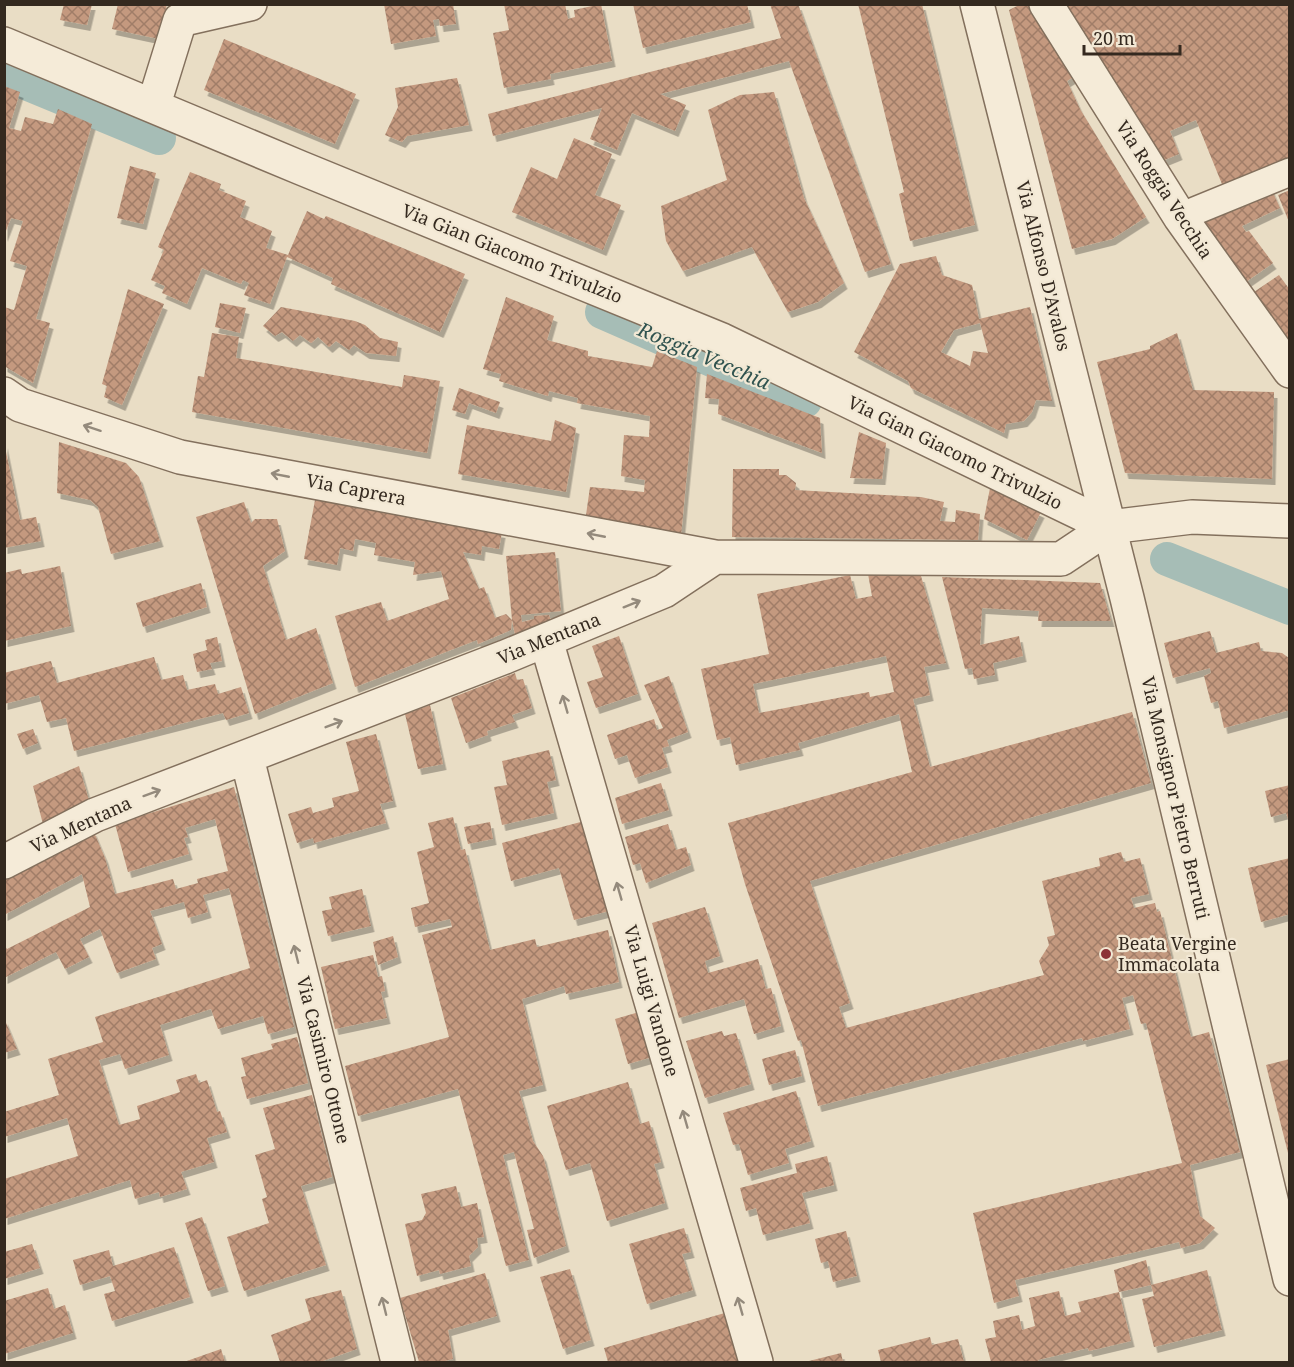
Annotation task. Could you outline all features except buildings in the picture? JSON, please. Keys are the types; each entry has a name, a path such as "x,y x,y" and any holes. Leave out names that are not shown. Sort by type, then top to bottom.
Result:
{"street":[{"path":"154,104 182,12 250,4"},
{"name":"Via Alfonso D'Avalos","path":"977,4 1109,527"},
{"name":"Via Roggia Vecchia","path":"1046,4 1180,217 1290,371"},
{"name":"Via Gian Giacomo Trivulzio","path":"4,44 723,340 1109,527"},
{"path":"1180,217 1290,172"},
{"name":"Via Caprera","path":"4,394 20,405 180,457 715,557"},
{"path":"715,557 1061,559 1109,527 1192,517 1290,521"},
{"name":"Via Monsignor Pietro Berruti","path":"1109,527 1290,1279"},
{"name":"Via Mentana","path":"4,862 95,815 247,758 664,591 715,557"},
{"name":"Via Luigi Vandone","path":"546,640 756,1362"},
{"name":"Via Casimiro Ottone","path":"247,758 398,1362"}],"waterway":[{"name":"Roggia Vecchia","path":"4,74 159,138"},
{"name":"Roggia Vecchia","path":"602,312 805,401"},
{"name":"Roggia Vecchia","path":"1167,559 1290,608"}],"place":[{"name":"Beata Vergine Immacolata","path":"1106,954"}]}
